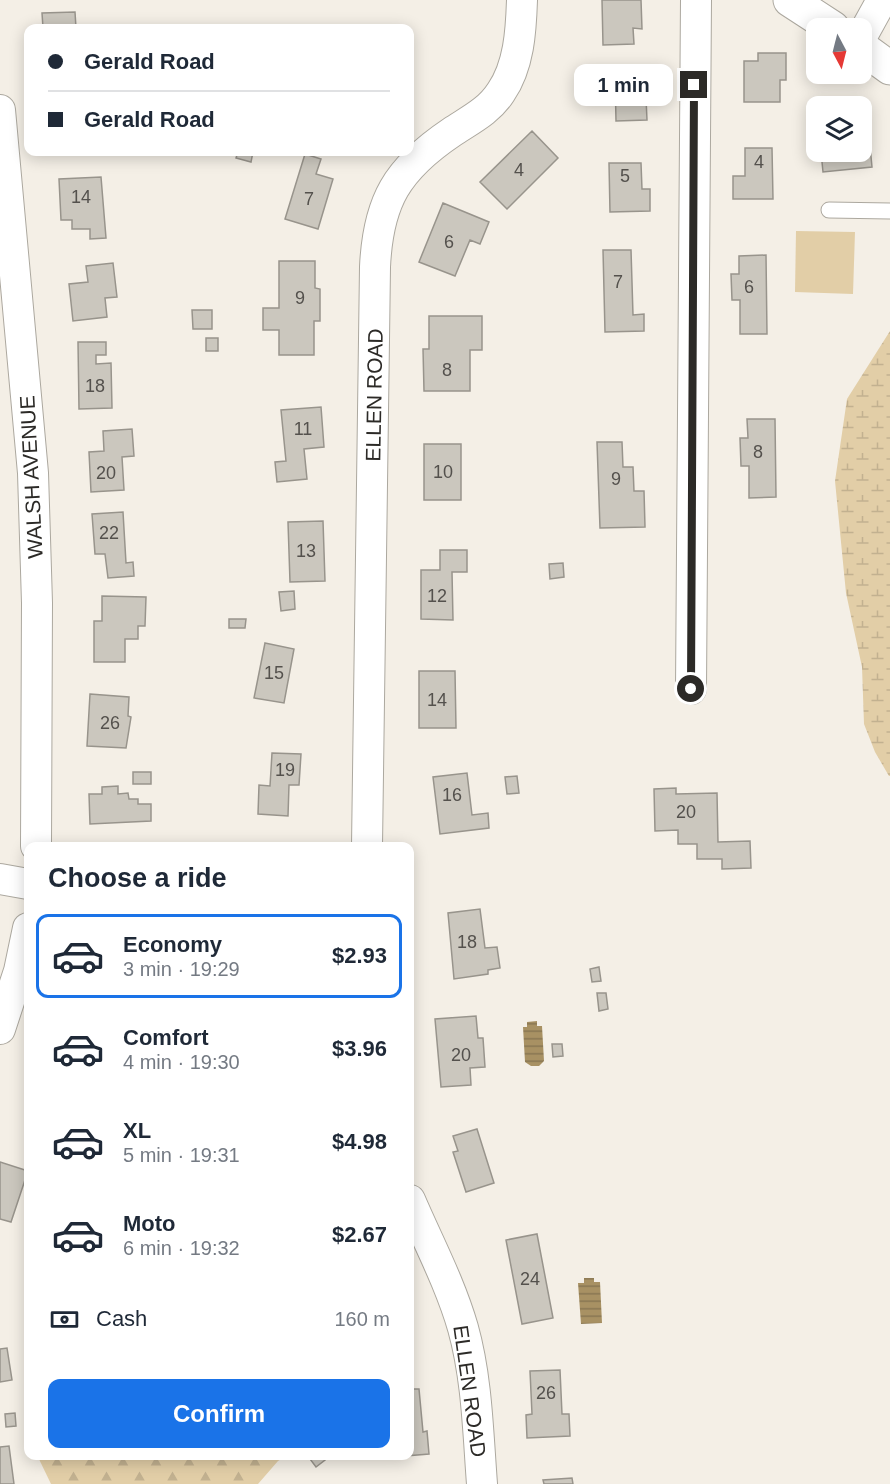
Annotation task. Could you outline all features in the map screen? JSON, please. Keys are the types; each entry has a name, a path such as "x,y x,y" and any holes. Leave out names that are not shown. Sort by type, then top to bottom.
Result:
{"main road":[{"path":"790,0 818,18"},
{"path":"872,56 890,69"}],"street":[{"name":"ELLEN ROAD","path":"367,842 375,267 380,221 390,193 403,172 423,153 480,114 501,92 511,75 518,50 522,0"},
{"path":"691,689 696,0"},
{"path":"872,18 882,0"},
{"name":"WALSH AVENUE","path":"0,110 33,473 37,603 36,842"},
{"path":"0,879 24,883"},
{"path":"0,1029 17,981 24,947"},
{"name":"ELLEN ROAD","path":"414,1209 448,1282 463,1329 474,1393 482,1484"}],"lane":[{"path":"829,210 890,211"}],"green space":[{"path":"796,231 855,232 853,294 795,292"},
{"path":"890,331 889,776 875,752 864,724 862,667 846,593 835,481 847,399"},
{"path":"39,1460 280,1460 258,1484 51,1484"}],"shaded area":[{"path":"537,1021 537,1026 542,1026 544,1061 539,1066 531,1066 525,1062 523,1027 527,1027 527,1022"},
{"path":"584,1278 594,1278 594,1282 600,1282 602,1323 581,1324 578,1283 584,1283"}],"building":[{"path":"602,0 641,0 642,29 633,28 634,44 603,45"},
{"path":"75,12 76,24 43,24 42,13"},
{"path":"758,53 786,53 786,80 780,80 780,102 744,102 744,61 758,61"},
{"path":"615,76 645,76 647,120 616,121"},
{"path":"532,131 558,158 507,209 480,182"},
{"path":"745,148 772,148 773,199 733,199 733,176 745,176"},
{"path":"237,156 252,156 251,162 236,158"},
{"path":"304,156 321,159 316,174 333,179 318,229 285,219"},
{"path":"822,162 872,162 872,167 823,172"},
{"path":"609,163 641,163 642,189 650,189 650,211 610,212"},
{"path":"101,177 106,238 90,239 90,229 72,229 72,220 61,220 59,179"},
{"path":"443,203 489,222 480,244 470,240 455,276 419,262"},
{"path":"603,250 631,250 633,315 644,314 644,331 605,332"},
{"path":"766,255 767,334 740,334 740,300 732,300 731,274 739,274 739,256"},
{"path":"279,261 315,261 315,288 320,289 320,321 314,321 314,355 279,355 279,330 263,330 263,308 279,308"},
{"path":"113,263 117,297 105,298 107,317 73,321 69,284 88,282 86,266"},
{"path":"192,310 212,310 212,329 193,329"},
{"path":"429,316 482,316 482,350 470,350 470,391 424,391 423,349 429,349"},
{"path":"206,338 218,338 218,351 206,351"},
{"path":"78,342 106,342 106,355 96,355 96,364 111,363 112,408 79,409"},
{"path":"321,407 324,447 304,449 307,479 277,482 275,462 286,461 281,410"},
{"path":"747,419 775,419 776,497 749,498 749,466 741,466 740,438 748,438"},
{"path":"132,429 134,456 122,457 124,490 91,492 89,452 104,451 103,431"},
{"path":"597,442 622,442 623,467 633,467 634,491 644,491 645,527 600,528"},
{"path":"424,444 461,444 461,500 424,500"},
{"path":"123,512 126,563 133,562 134,576 108,578 105,554 95,554 92,514"},
{"path":"323,521 325,581 290,582 288,522"},
{"path":"440,550 467,550 467,572 452,572 453,620 421,619 421,570 440,570"},
{"path":"563,563 564,577 550,579 549,564"},
{"path":"294,591 295,609 281,611 279,592"},
{"path":"102,596 146,597 145,626 138,626 138,639 125,639 125,662 94,662 94,621 102,621"},
{"path":"229,619 246,619 245,628 229,628"},
{"path":"265,643 294,649 284,703 254,698"},
{"path":"419,671 455,671 456,728 419,728"},
{"path":"90,694 129,697 128,716 131,717 126,748 87,746"},
{"path":"272,753 301,754 299,785 289,785 288,816 258,814 259,785 270,786"},
{"path":"133,772 151,772 151,784 133,784"},
{"path":"467,773 472,815 488,813 489,828 440,834 433,777"},
{"path":"517,776 519,793 507,794 505,777"},
{"path":"118,786 118,794 128,793 129,799 138,799 138,804 151,804 151,821 90,824 89,794 102,794 102,787"},
{"path":"676,788 676,794 717,793 718,842 750,841 751,868 722,869 722,859 697,859 697,844 678,844 678,830 655,831 654,789"},
{"path":"480,909 485,948 497,947 500,968 488,970 488,974 454,979 448,913"},
{"path":"599,967 601,981 592,982 590,969"},
{"path":"597,993 606,993 608,1009 599,1011"},
{"path":"476,1016 478,1038 483,1038 485,1067 470,1068 471,1085 441,1087 435,1019"},
{"path":"552,1044 562,1044 563,1056 553,1057"},
{"path":"477,1129 494,1183 466,1192 453,1152 458,1151 453,1136"},
{"path":"0,1162 24,1170 24,1183 11,1222 0,1219"},
{"path":"537,1234 553,1318 522,1324 506,1240"},
{"path":"7,1348 12,1380 0,1382 0,1349"},
{"path":"560,1370 562,1414 569,1414 570,1436 527,1438 526,1415 532,1414 530,1371"},
{"path":"414,1389 419,1389 423,1432 427,1431 429,1454 414,1455"},
{"path":"15,1413 16,1426 6,1427 5,1414"},
{"path":"9,1446 14,1484 0,1484 0,1447"},
{"path":"311,1460 325,1460 316,1467"},
{"path":"572,1478 573,1484 544,1484 543,1480"}],"route":[{"path":"691,689 694,85"}]}
